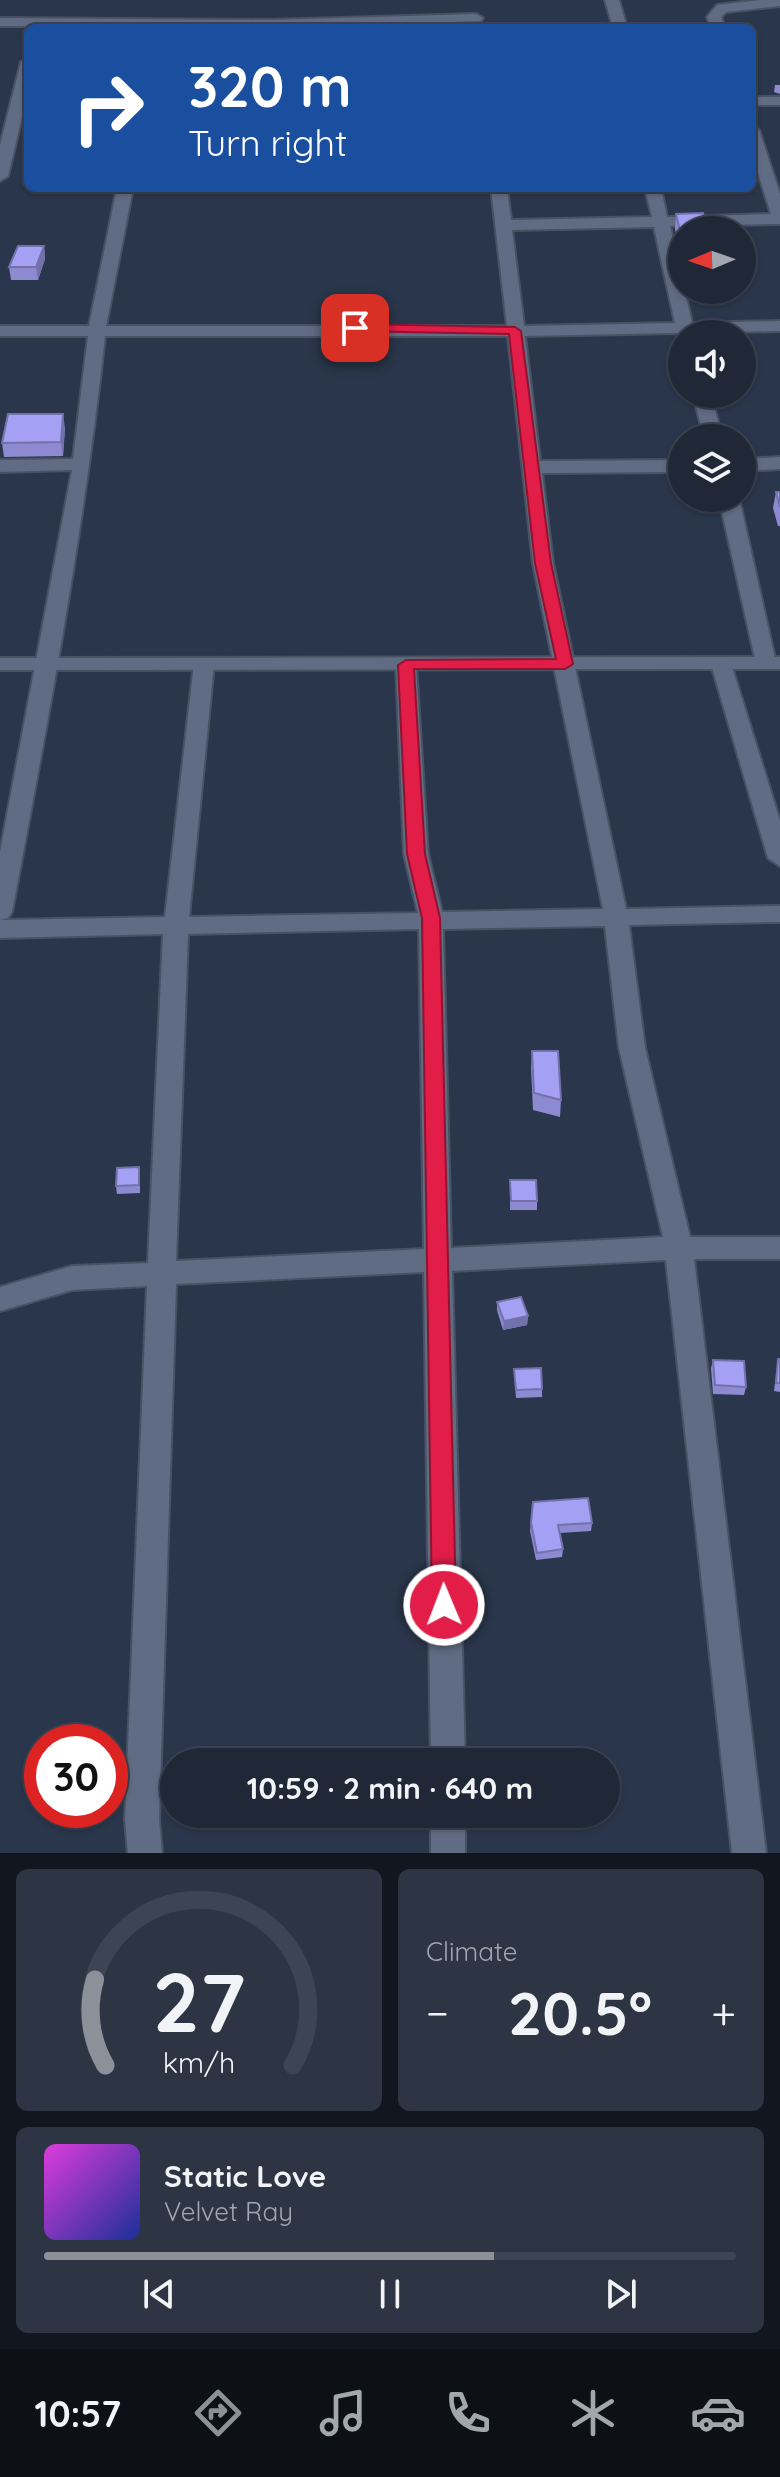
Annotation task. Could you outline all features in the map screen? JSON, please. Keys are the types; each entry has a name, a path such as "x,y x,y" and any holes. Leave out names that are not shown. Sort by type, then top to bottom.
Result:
{"street":[{"path":"0,22 272,21 361,14 477,23 474,0"},
{"path":"612,0 619,24"},
{"path":"717,24 714,17 722,8 780,2"},
{"path":"0,176 24,78"},
{"path":"756,101 780,101"},
{"path":"503,225 780,218 756,143"},
{"path":"0,912 48,664 82,464 97,329 124,192"},
{"path":"499,192 543,563 616,916 632,1048 679,1248 749,1853"},
{"path":"654,192 658,223 683,320"},
{"path":"756,327 780,326"},
{"path":"0,331 668,331"},
{"path":"756,464 780,463"},
{"path":"0,466 82,464"},
{"path":"530,467 668,466"},
{"path":"0,664 773,663 733,512"},
{"path":"145,1853 142,1820 176,924 204,664"},
{"path":"721,664 780,858"},
{"path":"406,665 416,854 431,918 448,1748"},
{"path":"0,929 431,918 780,914"},
{"path":"0,1299 72,1278 161,1277 679,1248 780,1248"},
{"path":"448,1828 448,1853"}],"building":[{"path":"703,213 704,216 676,216"},
{"path":"18,246 44,246 36,267 9,267"},
{"path":"8,414 63,414 61,442 2,443"},
{"path":"532,1051 558,1051 561,1100 534,1093"},
{"path":"139,1167 139,1185 116,1186 117,1168"},
{"path":"510,1180 536,1180 537,1201 511,1201"},
{"path":"521,1297 528,1316 504,1321 497,1302"},
{"path":"778,1359 780,1383 776,1383"},
{"path":"713,1360 744,1361 746,1387 715,1385"},
{"path":"541,1368 542,1389 516,1390 514,1369"},
{"path":"588,1498 592,1523 558,1525 563,1549 537,1553 531,1523 533,1502"}],"route":[{"path":"355,328 515,331 543,563 565,664 406,665 416,854 431,918 444,1605"}]}
